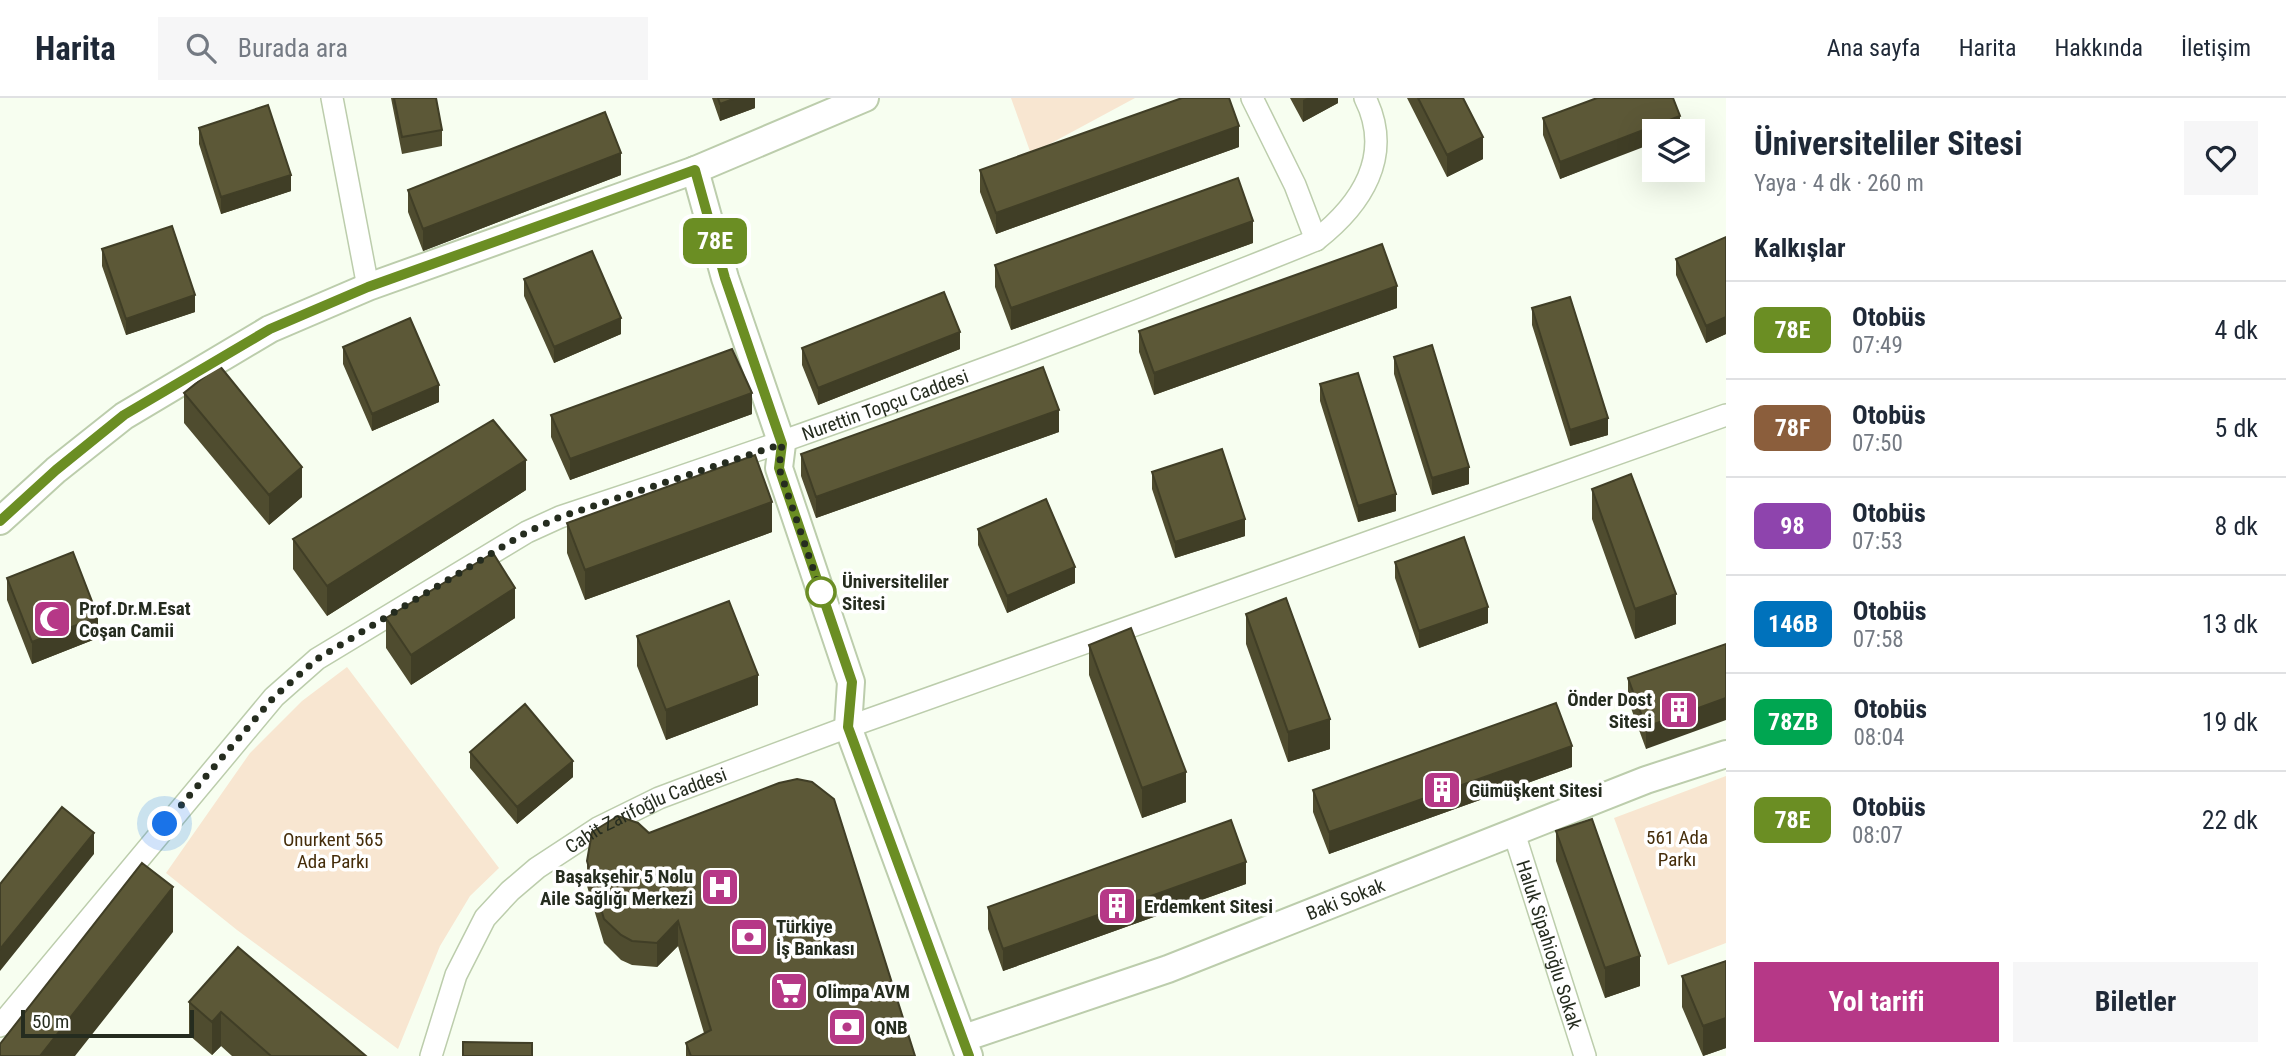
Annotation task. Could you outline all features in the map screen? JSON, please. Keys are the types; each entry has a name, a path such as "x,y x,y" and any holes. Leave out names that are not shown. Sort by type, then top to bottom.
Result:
{"street":[{"path":"332,98 368,287"},
{"path":"0,521 56,470 124,415 270,329 368,287 695,170 865,98"},
{"path":"1252,98 1295,185 1316,240"},
{"name":"Nurettin Topçu Caddesi","path":"0,1026 147,846 274,697 317,659 527,532 560,517 782,444 1111,323 1316,240 1343,220 1359,199 1372,170 1376,142 1372,111 1365,98"},
{"path":"695,170 725,278 782,444 779,468 852,682 848,727 967,1047"},
{"name":"Cahit Zarifoğlu Caddesi","path":"431,1056 456,975 485,918 537,867 598,828 659,798 848,727 1726,415"},
{"name":"Baki Sokak","path":"967,1047 1646,780 1726,754"},
{"name":"Haluk Sipahioğlu Sokak","path":"1514,833 1585,1056"}],"green space":[{"path":"1011,98 1135,98 1031,154"},
{"name":"Onurkent 565 Ada Parkı","path":"347,667 499,868 470,896 440,946 398,1049 237,930 166,873 250,753 302,701"},
{"name":"561 Ada Parkı","path":"1726,776 1726,943 1668,965 1614,818"}],"building":[{"path":"394,98 436,98 442,130 402,137"},
{"path":"718,98 736,98 720,104"},
{"path":"1182,98 1229,98 1239,126 996,213 980,170"},
{"path":"1418,98 1463,98 1483,137 1447,155"},
{"path":"1597,98 1673,98 1680,116 1672,119 1642,119 1642,131 1560,162 1543,118"},
{"path":"268,105 291,175 221,197 199,128"},
{"path":"605,112 621,153 423,229 408,190"},
{"path":"1238,178 1253,221 1011,308 995,265"},
{"path":"172,226 195,295 126,319 102,249"},
{"path":"1726,237 1726,317 1706,326 1676,259"},
{"path":"1382,244 1397,286 1154,373 1139,331"},
{"path":"592,251 621,318 554,347 524,279"},
{"path":"944,292 960,332 818,388 802,348"},
{"path":"1570,297 1608,418 1570,430 1532,308"},
{"path":"410,318 439,385 372,414 343,347"},
{"path":"1432,345 1469,467 1432,478 1394,357"},
{"path":"732,349 752,393 570,459 551,415"},
{"path":"219,365 302,467 269,495 184,393"},
{"path":"1043,367 1059,410 816,497 801,454"},
{"path":"1358,373 1396,494 1358,506 1320,384"},
{"path":"493,420 526,460 327,586 293,539"},
{"path":"1222,449 1245,519 1175,542 1152,472"},
{"path":"755,455 772,502 585,570 567,523"},
{"path":"1631,474 1676,594 1635,609 1592,489"},
{"path":"1046,499 1075,567 1007,596 978,529"},
{"path":"1464,537 1488,607 1419,631 1395,562"},
{"name":"Prof.Dr.M.Esat Coşan Camii","path":"73,552 98,617 32,642 7,578"},
{"path":"493,553 515,588 411,655 386,618"},
{"path":"1286,598 1330,719 1288,732 1246,614"},
{"path":"729,601 758,675 666,710 637,636"},
{"path":"1131,628 1186,772 1142,788 1089,645"},
{"path":"1726,644 1726,698 1646,727 1628,678"},
{"path":"1556,703 1572,746 1329,832 1313,790"},
{"path":"525,704 573,761 517,807 470,752"},
{"name":"Olimpa AVM","path":"797,779 812,782 834,799 915,1056 691,1056 686,1043 711,1030 678,921 657,943 632,941 604,919 587,861 592,832 618,816 638,823 649,833 779,783"},
{"path":"62,807 94,833 0,949 0,884"},
{"path":"1592,819 1640,956 1605,968 1556,831"},
{"path":"1231,820 1246,862 1003,949 988,907"},
{"path":"142,863 173,887 40,1056 0,1056 0,1044"},
{"path":"238,947 366,1056 271,1056 221,1012 212,1022 189,1002"},
{"path":"1726,961 1726,1018 1703,1026 1682,976"},
{"path":"463,1042 532,1043 532,1056 463,1056"}],"bus line":[{"name":"78E","path":"0,521 56,470 124,415 270,329 368,287 695,170 725,278 782,444 779,468 852,682 848,727 969,1056"}],"place":[{"name":"Üniversiteliler Sitesi","path":"821,592"},
{"name":"Prof.Dr.M.Esat Coşan Camii","path":"52,619"},
{"name":"Önder Dost Sitesi","path":"1679,710"},
{"name":"Gümüşkent Sitesi","path":"1442,790"},
{"name":"Başakşehir 5 Nolu Aile Sağlığı Merkezi","path":"720,887"},
{"name":"Erdemkent Sitesi","path":"1117,906"},
{"name":"Türkiye İş Bankası","path":"749,937"},
{"name":"Olimpa AVM","path":"789,991"},
{"name":"QNB","path":"847,1027"}],"route":[{"path":"165,824 274,697 317,659 527,532 560,517 782,444 779,468 821,592"}]}
